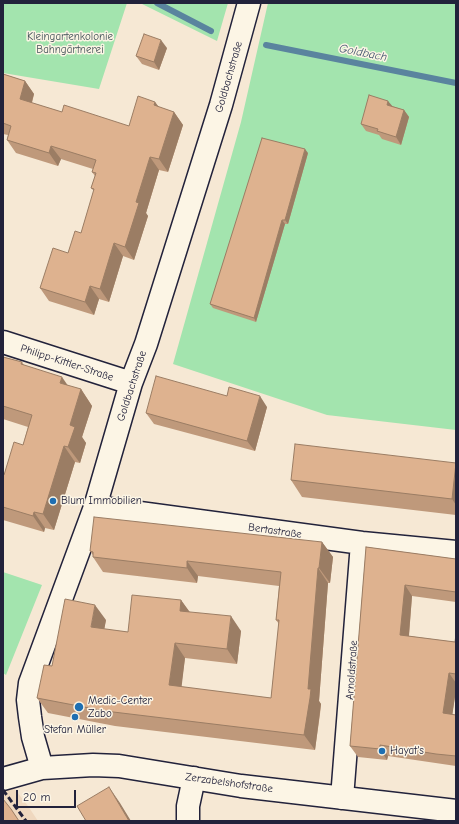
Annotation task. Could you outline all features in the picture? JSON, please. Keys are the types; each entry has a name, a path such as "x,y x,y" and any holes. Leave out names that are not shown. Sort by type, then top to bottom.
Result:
{"street":[{"name":"Goldbachstraße","path":"42,768 30,718 28,700 30,683 95,507 131,383 146,344 221,105 246,13"},
{"name":"Philipp-Kittler-Straße","path":"3,342 131,383"},
{"name":"Bertastraße","path":"95,507 362,543 456,552"},
{"name":"Arnoldstraße","path":"342,798 362,543"},
{"name":"Zerzabelshofstraße","path":"3,779 42,768 93,765 119,766 194,778 342,798 456,811"},
{"path":"188,821 188,806 194,778"}],"shaded area":[{"path":"3,774 28,806 38,821 3,821"}],"green space":[{"name":"Kleingartenkolonie Bahngärtnerei","path":"3,3 127,3 99,89 3,73"},
{"path":"140,3 228,3 217,41"},
{"path":"268,3 456,3 456,430 327,415 173,364 241,122"},
{"path":"3,572 42,585 6,675 3,673"}],"building":[{"path":"144,34 161,40 154,62 136,56"},
{"path":"3,74 25,81 20,99 62,112 64,105 129,126 138,96 155,102 154,105 174,112 159,159 150,157 136,202 139,203 125,247 114,243 100,289 90,286 85,302 40,288 53,248 68,253 75,231 81,233 94,189 91,188 96,173 92,172 96,160 51,146 49,153 7,140 11,126 3,123"},
{"path":"369,95 388,101 387,105 404,110 396,137 377,131 378,129 361,124"},
{"path":"262,138 305,149 285,220 282,220 254,318 210,304"},
{"path":"3,357 22,362 21,364 62,377 60,383 81,389 70,425 75,427 68,447 64,446 43,514 34,512 33,516 3,507 3,475 14,442 23,445 32,415 3,406"},
{"path":"156,376 227,396 229,387 260,396 247,441 146,413"},
{"path":"295,444 456,463 452,499 291,480"},
{"path":"94,517 322,542 318,568 308,689 311,689 304,735 105,711 37,698 44,665 52,666 65,599 95,605 91,627 128,632 132,595 181,600 180,611 231,616 227,649 175,643 169,685 271,698 279,620 276,620 281,572 187,561 187,568 93,557 93,552 90,551"},
{"path":"366,547 456,559 456,592 405,585 400,635 455,642 456,634 456,674 449,673 443,713 456,715 456,756 380,745 380,749 350,746"},
{"path":"109,787 129,821 86,821 77,806"},
{"path":"3,799 11,809 19,821 3,821"}],"waterway":[{"name":"Goldbach","path":"157,3 211,31"},
{"name":"Goldbach","path":"266,45 456,83"}],"railway":[{"path":"3,790 26,821"}],"place":[{"name":"Blum Immobilien","path":"53,501"},
{"name":"Medic-Center Zabo","path":"79,707"},
{"name":"Stefan Müller","path":"75,717"},
{"name":"Hayat's","path":"382,751"}]}
